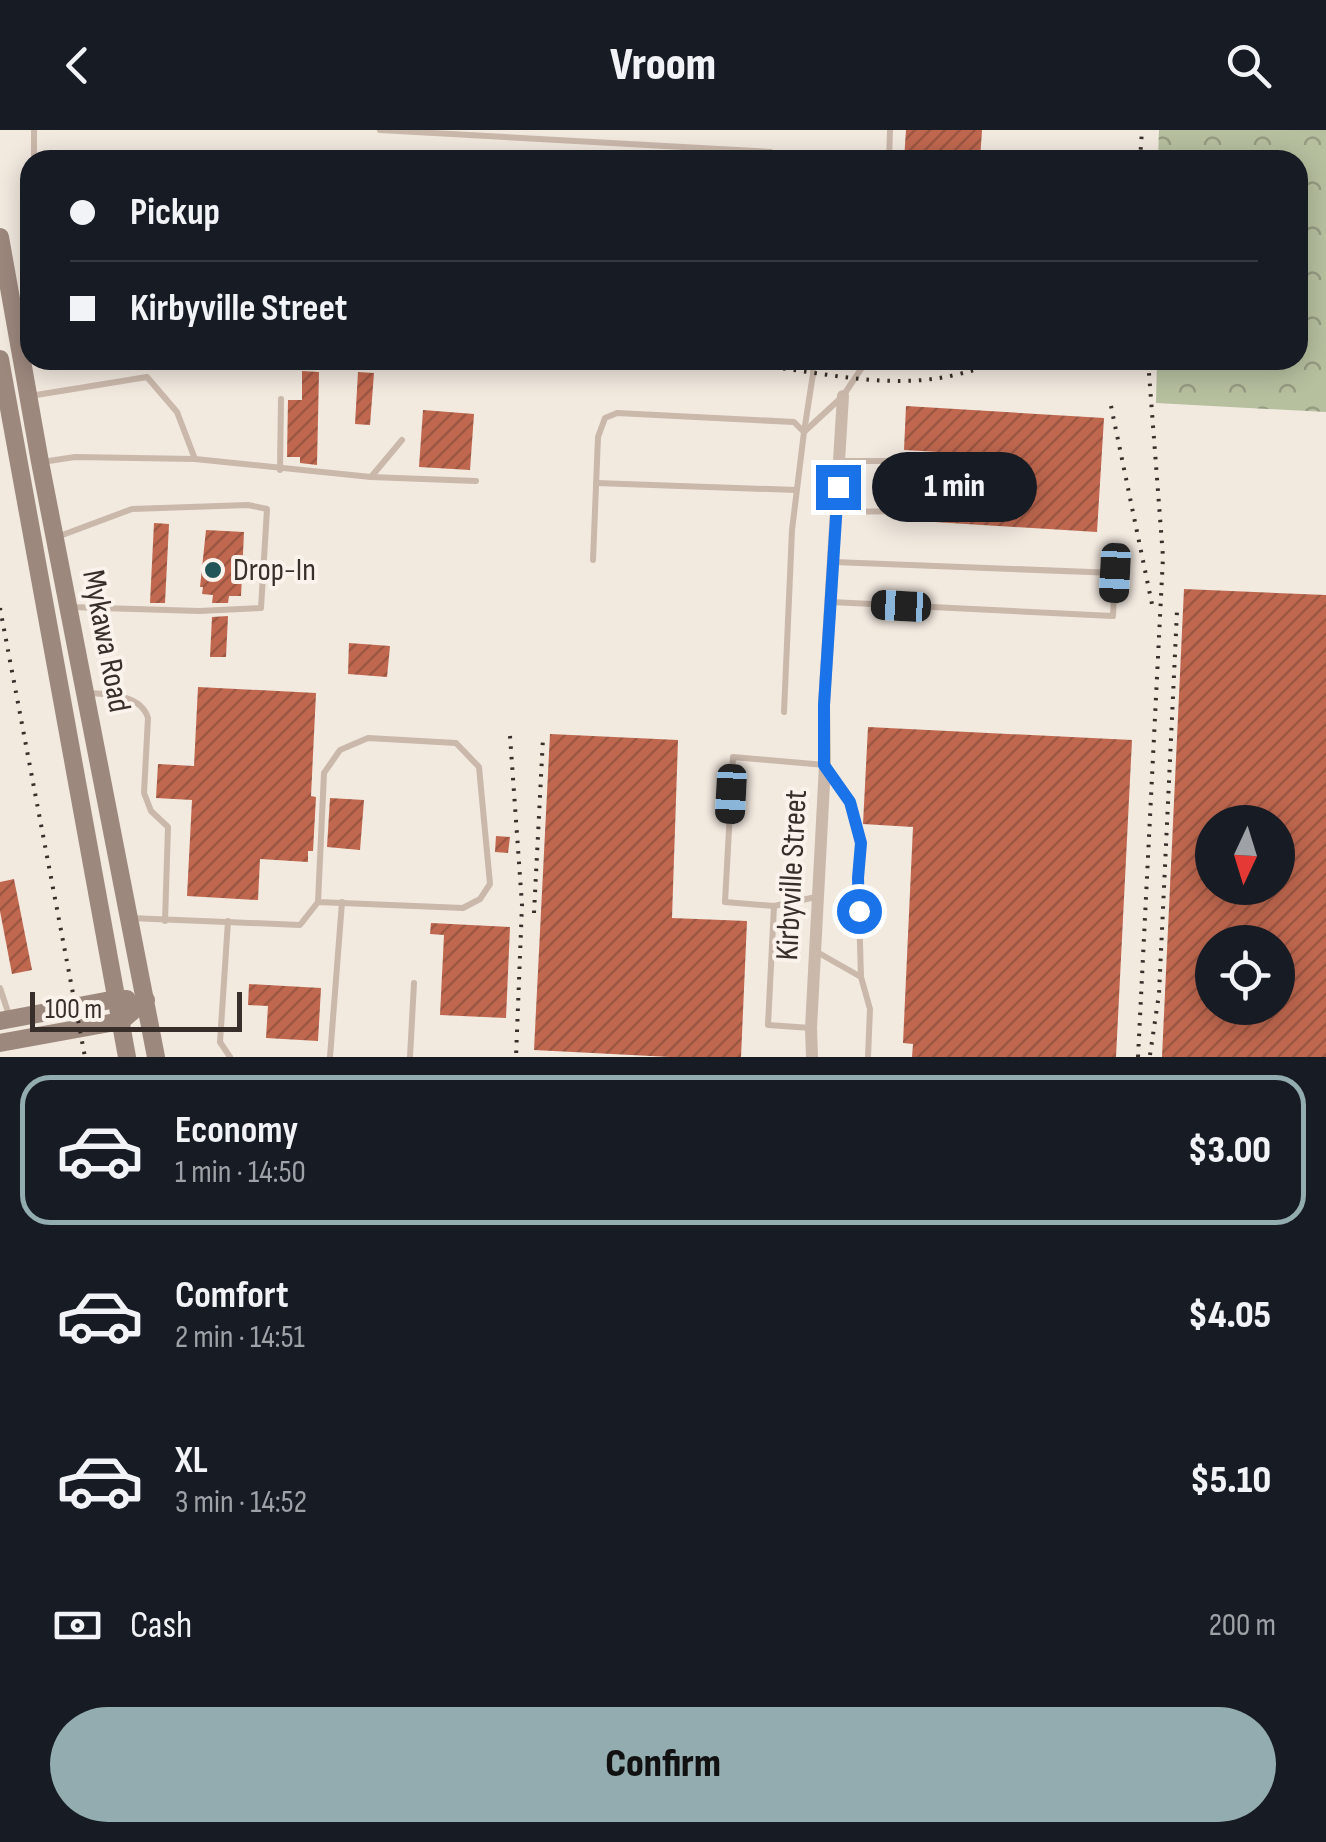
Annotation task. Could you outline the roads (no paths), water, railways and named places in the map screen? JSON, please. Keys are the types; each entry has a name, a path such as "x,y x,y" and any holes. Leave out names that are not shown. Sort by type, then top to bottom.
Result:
{"main road":[{"name":"Mykawa Road","path":"0,237 20,347"},
{"name":"Mykawa Road","path":"0,359 127,1057"},
{"name":"Mykawa Road","path":"24,370 68,607 94,693 128,918 156,1057"},
{"path":"20,465 40,462"},
{"path":"5,1020 116,998 146,1000"},
{"path":"0,1043 120,1021 146,1000"}],"street":[{"name":"Kirbyville Street","path":"812,1057 824,705 843,396"}],"lane":[{"path":"380,130 735,150"},
{"path":"784,712 792,530 813,370"},
{"path":"804,432 843,396 860,370"},
{"path":"29,396 147,377 177,412 195,460"},
{"path":"280,470 281,400"},
{"path":"593,560 598,438 606,418 617,412 794,422 804,432"},
{"path":"370,477 402,440"},
{"path":"40,462 75,457 195,460 370,477 476,481"},
{"path":"836,512 906,511 903,462 839,461"},
{"path":"596,482 796,490"},
{"path":"56,537 132,509 248,505 268,508 260,608 199,611 68,607"},
{"path":"830,602 1114,616 1115,573 833,562"},
{"path":"94,693 137,701 145,708 148,718 144,793 152,811 168,827 165,921"},
{"path":"128,918 300,926 318,902 324,773 340,750 368,738 456,743 479,767 490,884 480,899 463,908 318,902"},
{"path":"818,896 774,906 724,902 733,757 824,765 850,802 861,843 861,978 870,1009 868,1057"},
{"path":"330,1057 342,902"},
{"path":"774,906 768,1026 811,1028"},
{"path":"228,921 220,1042 230,1057"},
{"path":"816,952 861,978"},
{"path":"410,1057 414,983"},
{"path":"0,988 5,1020"}],"railway":[{"path":"1141,150 1142,130"},
{"path":"788,370 883,381 931,379 972,370"},
{"path":"1138,1057 1163,557 1149,370"},
{"path":"1111,406 1153,609"},
{"path":"0,608 85,1057"},
{"path":"1150,1055 1159,994 1177,611"},
{"path":"510,736 522,905 516,1057"},
{"path":"534,913 543,738"}],"place":[{"name":"Drop-In","path":"213,570"}]}
